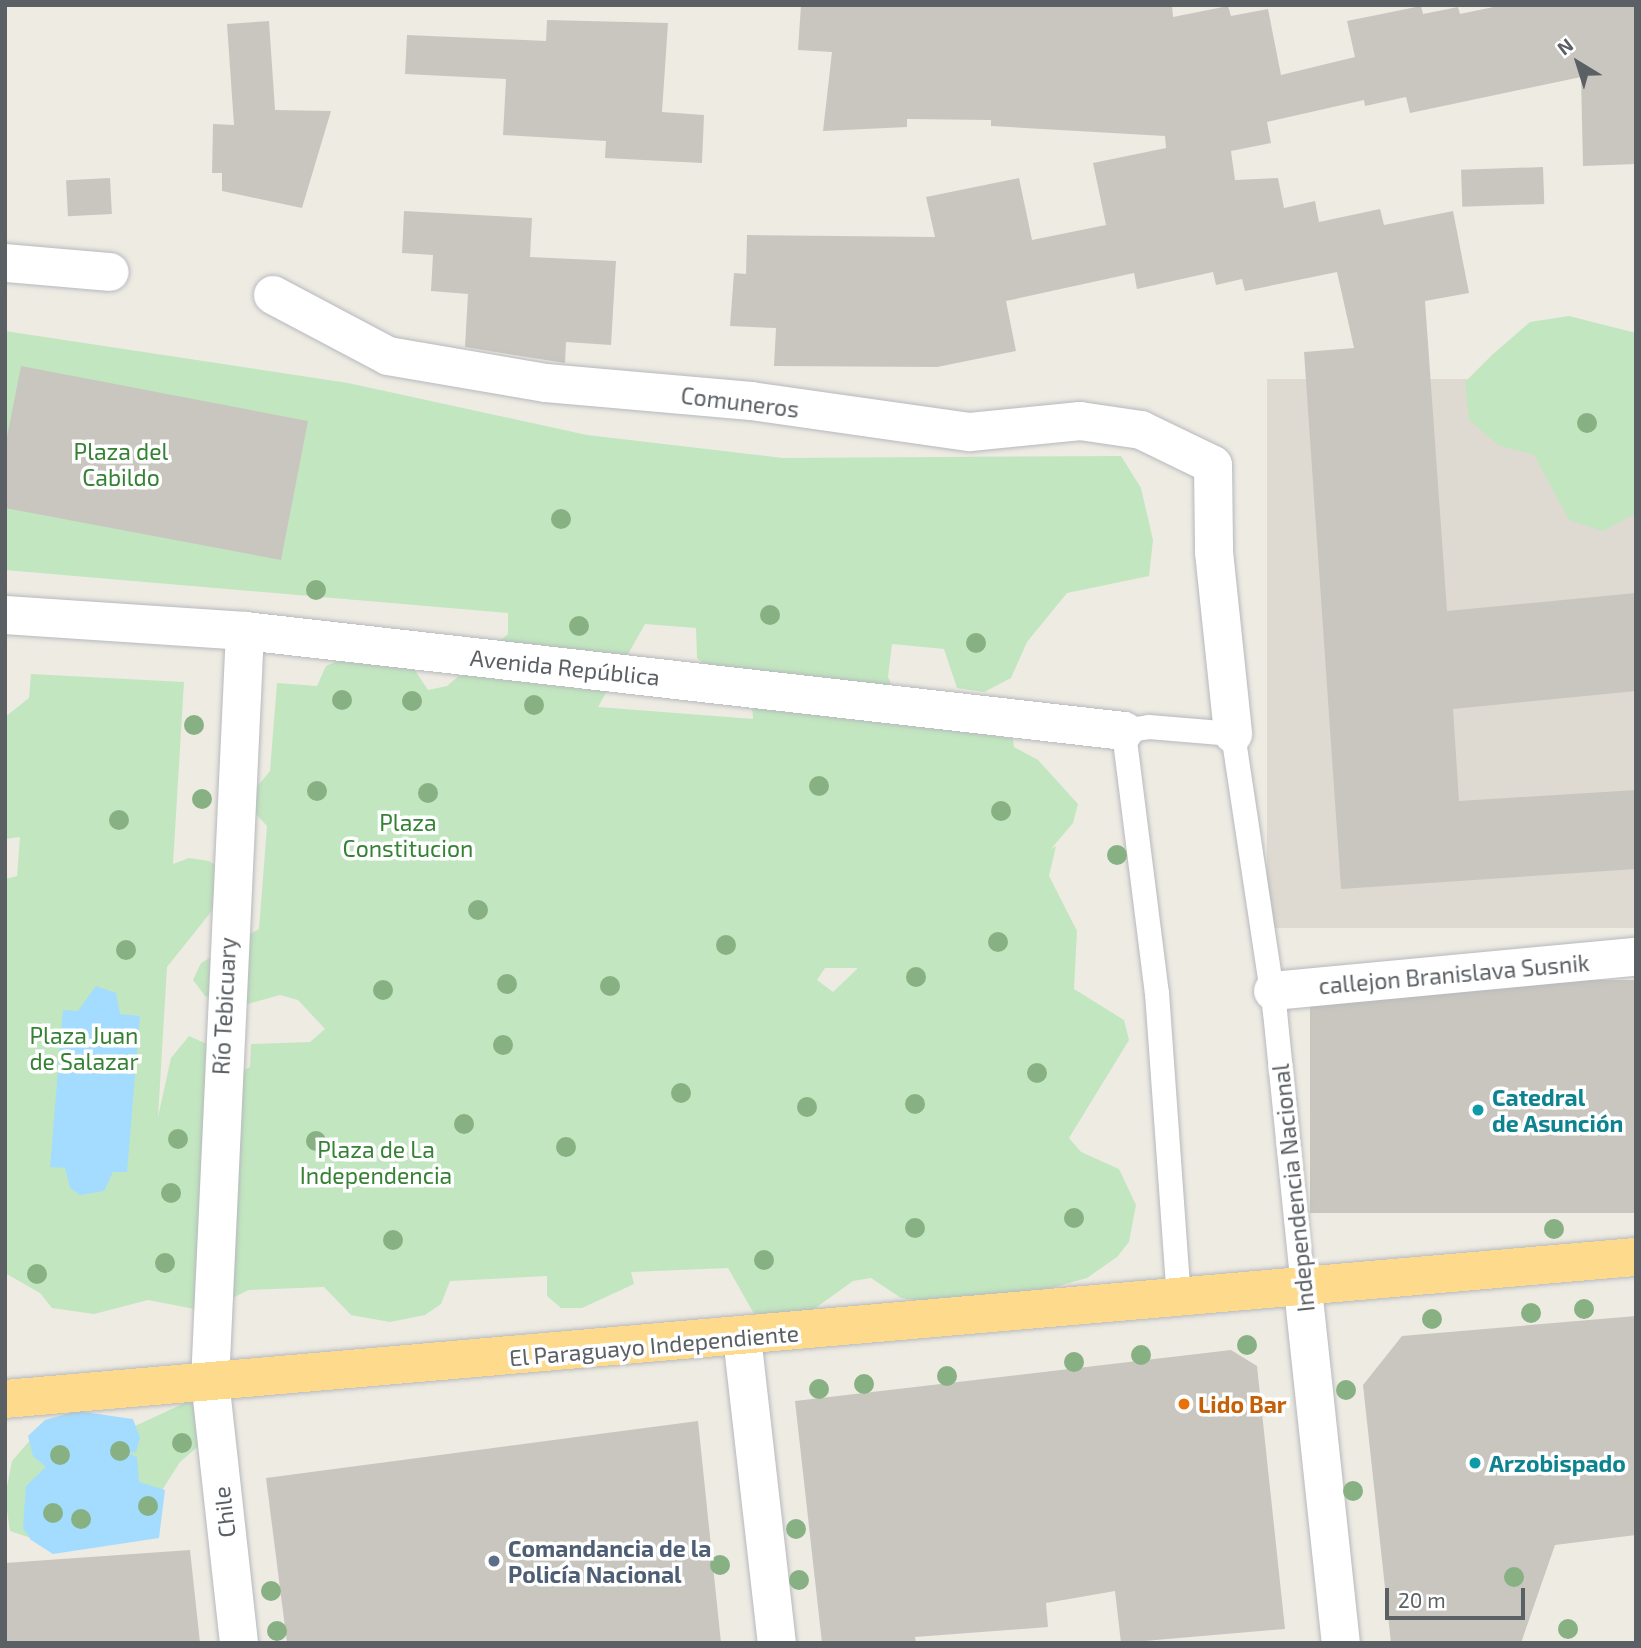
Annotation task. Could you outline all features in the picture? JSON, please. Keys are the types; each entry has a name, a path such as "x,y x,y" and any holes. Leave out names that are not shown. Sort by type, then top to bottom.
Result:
{"highway":[{"name":"El Paraguayo Independiente","path":"5,1399 1178,1300 1636,1258"}],"street":[{"path":"5,263 110,272"},
{"name":"Comuneros","path":"273,295 388,356 546,383 751,401 937,429 1113,422 1213,465"},
{"name":"Independencia Nacional","path":"1213,465 1214,552 1233,734"},
{"name":"Avenida República","path":"5,615 245,631 1124,731"},
{"name":"Río Tebicuary","path":"210,1382 245,631"},
{"name":"callejon Branislava Susnik","path":"1273,991 1636,957"},
{"name":"Independencia Nacional","path":"1303,1289 1341,1643"},
{"path":"742,1337 776,1643"},
{"name":"Chile","path":"210,1382 239,1643"}],"lane":[{"path":"1178,1300 1157,994 1124,731 1179,726 1233,734"},
{"name":"Independencia Nacional","path":"1233,734 1273,991 1303,1289"}],"shaded area":[{"path":"1267,379 1636,379 1636,928 1267,928"}],"green space":[{"path":"1569,316 1636,333 1636,513 1603,531 1569,520 1534,455 1498,445 1469,420 1465,382 1530,322"},
{"path":"5,331 348,383 587,435 783,458 1121,456 1141,488 1153,540 1149,576 1067,593 1027,642 1011,678 984,692 957,688 944,649 892,644 888,677 896,695 924,722 1013,739 1014,747 1038,760 1078,804 1073,823 1051,849 1056,846 1049,876 1077,931 1074,989 1124,1020 1129,1040 1069,1138 1081,1152 1119,1169 1136,1205 1129,1242 1117,1257 1087,1278 976,1309 901,1298 871,1278 853,1281 807,1314 769,1323 753,1312 728,1268 631,1272 634,1284 582,1308 561,1308 547,1296 547,1276 450,1281 441,1304 425,1315 390,1322 351,1315 324,1287 249,1290 205,1311 148,1300 94,1314 52,1308 40,1293 5,1273 5,879 17,876 20,837 5,839 5,717 29,698 31,674 184,682 173,864 189,858 209,861 217,866 222,884 211,912 167,967 158,1117 171,1058 189,1036 209,1045 219,1083 250,1067 251,1044 310,1042 325,1029 298,1000 280,995 244,1005 223,1002 205,996 193,980 201,963 259,929 267,826 254,812 251,794 270,771 277,683 317,686 326,666 345,658 406,657 428,690 447,686 508,634 508,613 5,570","holes":["645,624 696,628 697,658 752,705 753,719 598,707","825,968 857,968 857,969 833,992 817,980"]},
{"path":"191,1400 201,1402 202,1443 180,1462 154,1503 37,1540 10,1531 5,1497 12,1461 45,1423 75,1415 135,1426"}],"water":[{"path":"96,986 116,993 120,1014 140,1016 127,1172 113,1172 104,1191 80,1195 70,1188 65,1168 50,1167 63,1010 78,1011"},
{"path":"77,1411 133,1419 140,1438 136,1452 127,1453 137,1457 139,1482 165,1490 159,1538 53,1554 31,1540 23,1528 26,1486 46,1467 33,1456 28,1436 45,1420"}],"building":[{"path":"801,5 1172,5 1173,17 1228,6 1231,16 1268,9 1281,75 1355,57 1347,21 1421,6 1423,14 1458,7 1460,14 1503,5 1636,5 1636,164 1583,166 1581,77 1410,113 1406,97 1365,106 1364,100 1267,122 1271,143 1231,151 1235,180 1278,178 1284,208 1315,201 1319,222 1380,209 1384,225 1453,211 1469,293 1425,301 1447,611 1636,593 1636,691 1453,709 1459,801 1636,790 1636,869 1341,889 1304,352 1354,348 1337,272 1245,291 1242,279 1216,285 1213,272 1137,289 1134,273 1006,301 1016,351 937,367 774,366 776,328 730,326 734,273 746,274 747,235 935,237 926,197 1019,178 1032,240 1106,225 1093,163 1166,148 1165,136 991,126 991,120 907,119 907,127 823,131 832,52 798,50"},
{"path":"547,20 668,23 662,112 704,115 702,163 605,158 606,141 503,135 506,79 405,74 407,35 546,41"},
{"path":"269,21 275,110 331,111 302,208 222,191 222,173 212,173 213,124 234,125 227,24"},
{"path":"1543,167 1544,204 1462,207 1461,170"},
{"path":"110,178 112,214 68,216 66,180"},
{"path":"404,211 532,218 530,257 616,261 611,345 566,342 565,363 465,347 468,294 431,291 433,255 402,253"},
{"path":"21,366 308,421 281,560 5,508 5,447"},
{"name":"Catedral de Asunción","path":"1310,980 1636,980 1636,1213 1310,1213"},
{"name":"Arzobispado","path":"1636,1316 1636,1535 1555,1545 1521,1643 1391,1643 1363,1385 1402,1336"},
{"path":"1231,1350 1257,1366 1285,1629 1121,1643 1115,1591 1046,1603 1048,1627 915,1637 916,1643 822,1643 795,1401"},
{"name":"Comandancia de la Policía Nacional","path":"698,1421 721,1643 287,1643 266,1478"},
{"path":"190,1550 200,1643 5,1643 5,1563"}],"place":[{"name":"Catedral de Asunción","path":"1478,1110"},
{"name":"Lido Bar","path":"1184,1404"},
{"name":"Arzobispado","path":"1475,1463"},
{"name":"Comandancia de la Policía Nacional","path":"494,1561"}],"park label":[{"name":"Plaza del Cabildo","path":"121,464"},
{"name":"Plaza Constitucion","path":"408,835"},
{"name":"Plaza Juan de Salazar","path":"84,1048"},
{"name":"Plaza de La Independencia","path":"376,1162"}]}
